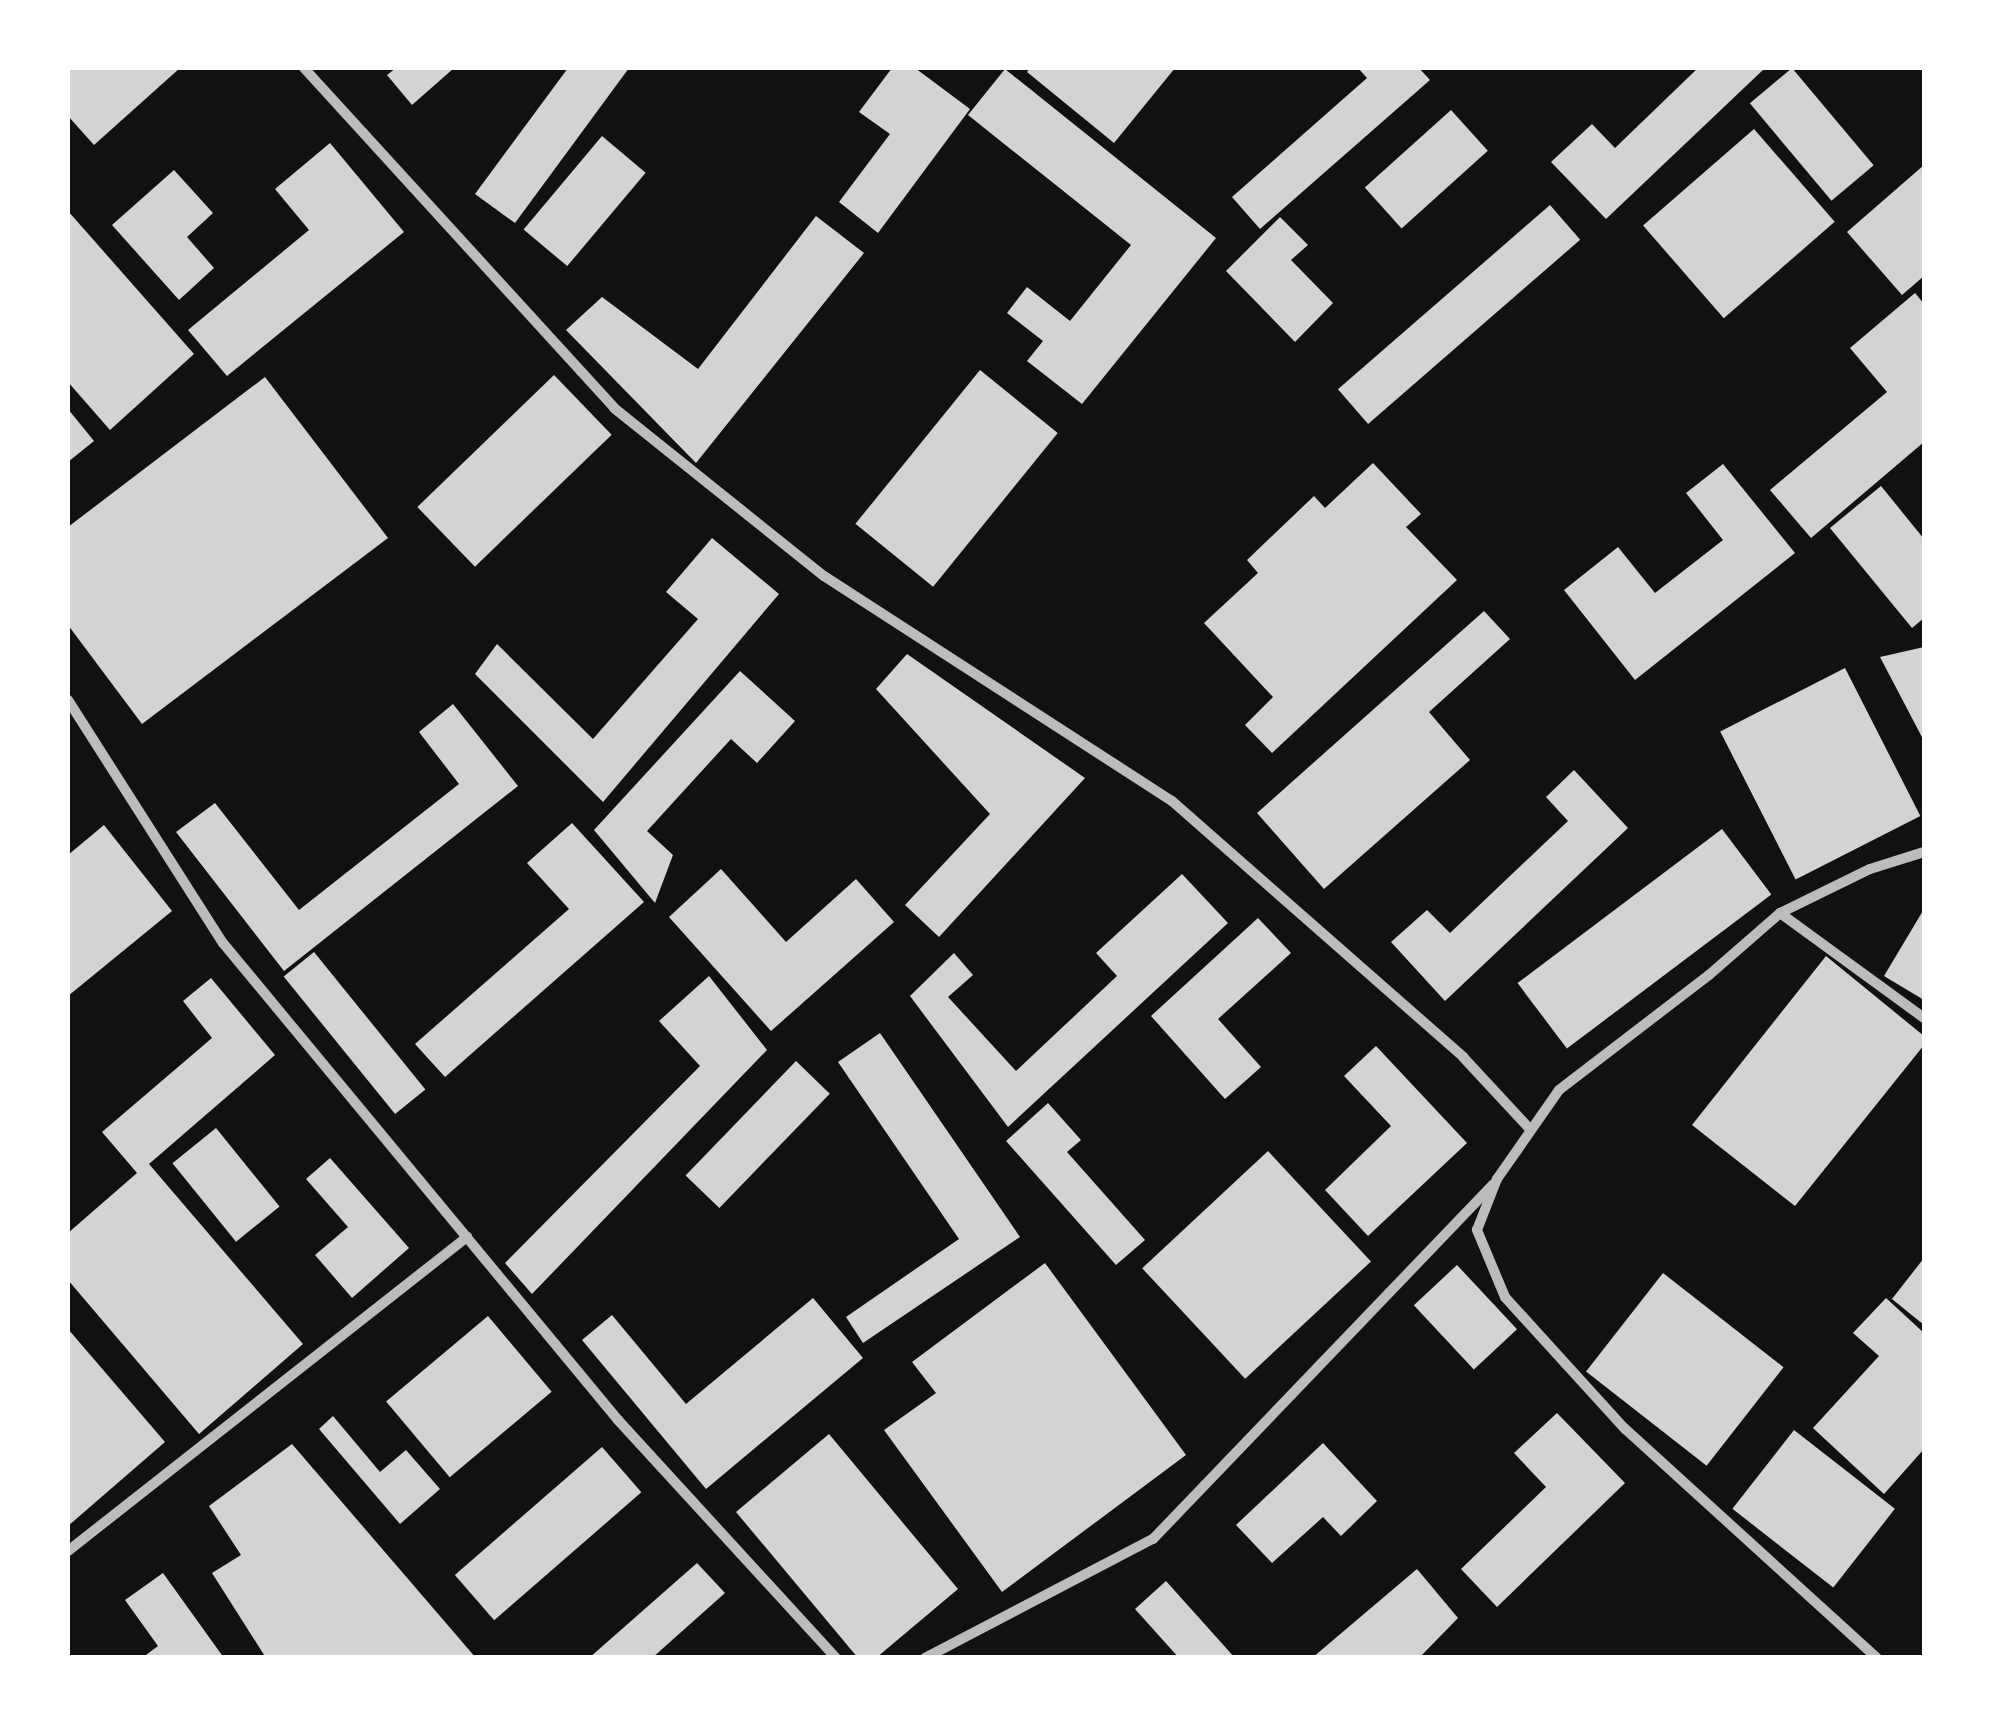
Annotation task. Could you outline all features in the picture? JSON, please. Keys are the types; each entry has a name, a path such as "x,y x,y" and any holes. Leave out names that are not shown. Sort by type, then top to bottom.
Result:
{"street":[{"path":"304,68 614,408 824,576 1172,802 1463,1056 1529,1128"},
{"path":"68,700 223,943 618,1420 836,1658"},
{"path":"1876,1658 1625,1429 1505,1297 1477,1230 1497,1179 1559,1090 1709,975 1780,913 1870,869 1924,852"},
{"path":"1780,913 1924,1018"},
{"path":"925,1658 1153,1539 1497,1179"},
{"path":"68,1551 467,1237"}],"building":[{"path":"68,68 180,68 94,145 68,116"},
{"path":"396,68 454,68 412,105 387,75"},
{"path":"568,68 629,68 515,223 475,194"},
{"path":"892,68 915,68 970,109 878,233 839,202 890,134 859,112"},
{"path":"1030,68 1175,68 1114,143 1027,72"},
{"path":"1358,68 1419,68 1430,80 1260,229 1232,197 1367,78"},
{"path":"1698,68 1765,68 1606,219 1551,162 1592,124 1615,148"},
{"path":"1792,68 1874,165 1832,201 1750,103"},
{"path":"1005,69 1216,238 1082,404 1027,361 1043,341 1007,313 1027,287 1070,321 1131,245 968,115"},
{"path":"1451,110 1488,151 1402,228 1365,188"},
{"path":"1754,129 1835,222 1724,318 1643,225"},
{"path":"602,136 646,173 567,266 524,229"},
{"path":"330,143 404,232 227,376 188,330 309,230 275,189"},
{"path":"1924,165 1924,276 1902,295 1847,232"},
{"path":"174,170 213,213 187,237 214,268 179,300 112,225"},
{"path":"1550,205 1580,240 1368,424 1338,389"},
{"path":"68,211 194,354 110,430 68,382"},
{"path":"816,216 864,253 696,463 566,330 602,297 698,369"},
{"path":"1280,217 1308,245 1291,260 1333,303 1295,342 1226,271"},
{"path":"1915,293 1924,304 1924,442 1811,538 1770,490 1887,392 1850,348"},
{"path":"980,370 1058,433 933,587 855,524"},
{"path":"554,375 612,435 475,567 417,507"},
{"path":"265,377 388,538 142,724 68,625 68,527"},
{"path":"68,409 94,441 68,462"},
{"path":"1373,463 1421,514 1406,527 1457,580 1272,753 1245,725 1273,697 1204,623 1258,573 1247,560 1314,496 1325,508"},
{"path":"1723,464 1795,553 1635,680 1564,590 1618,547 1655,593 1723,540 1686,493"},
{"path":"1881,486 1924,539 1924,618 1912,628 1830,528"},
{"path":"712,538 779,594 603,802 475,674 497,644 593,739 698,619 666,592"},
{"path":"1484,611 1510,639 1429,712 1470,760 1324,889 1257,813"},
{"path":"1924,647 1924,741 1880,657"},
{"path":"907,654 1085,778 939,937 905,905 990,814 876,689"},
{"path":"1845,668 1920,816 1796,879 1720,732"},
{"path":"740,671 795,721 757,763 731,739 647,831 673,855 655,903 594,830"},
{"path":"453,704 518,786 284,971 176,832 215,803 299,910 459,784 419,732"},
{"path":"1574,770 1628,828 1445,1001 1391,942 1427,910 1450,933 1568,821 1546,797"},
{"path":"572,823 644,902 445,1077 415,1044 569,909 527,863"},
{"path":"104,825 172,911 68,996 68,855"},
{"path":"1722,829 1771,894 1567,1049 1518,983"},
{"path":"721,869 786,942 856,879 894,922 771,1031 669,917"},
{"path":"1182,874 1228,923 1008,1127 910,996 954,953 973,975 948,997 1016,1071 1117,976 1096,953"},
{"path":"1924,909 1924,1000 1884,976"},
{"path":"1258,918 1291,953 1218,1019 1261,1067 1225,1099 1151,1016"},
{"path":"314,952 425,1090 395,1114 284,977"},
{"path":"1826,956 1924,1036 1924,1045 1795,1206 1692,1125"},
{"path":"709,976 767,1050 532,1294 505,1263 700,1066 659,1021"},
{"path":"211,978 275,1055 149,1164 303,1344 199,1434 68,1280 68,1233 137,1173 102,1132 212,1038 183,1001"},
{"path":"880,1033 1020,1237 863,1343 846,1317 959,1239 838,1062"},
{"path":"1376,1046 1467,1143 1368,1236 1325,1190 1391,1126 1344,1076"},
{"path":"796,1061 830,1094 719,1208 686,1175"},
{"path":"1048,1103 1081,1140 1067,1152 1145,1240 1116,1265 1006,1141"},
{"path":"216,1128 280,1206 236,1242 172,1163"},
{"path":"1268,1151 1371,1261 1245,1379 1142,1268"},
{"path":"330,1158 409,1248 352,1298 315,1255 348,1227 306,1179"},
{"path":"1924,1258 1924,1325 1892,1299"},
{"path":"1045,1263 1186,1455 1002,1592 884,1430 936,1393 912,1362"},
{"path":"1457,1265 1517,1329 1474,1370 1414,1305"},
{"path":"1663,1273 1784,1367 1707,1466 1586,1372"},
{"path":"813,1298 863,1358 706,1489 582,1340 612,1315 686,1404"},
{"path":"1886,1298 1924,1333 1924,1449 1884,1494 1813,1428 1879,1356 1853,1333"},
{"path":"488,1316 552,1392 450,1477 386,1401"},
{"path":"68,1329 165,1442 68,1526"},
{"path":"1557,1413 1625,1483 1497,1607 1461,1569 1546,1487 1514,1453"},
{"path":"333,1416 380,1472 406,1450 440,1489 400,1524 319,1429"},
{"path":"1794,1430 1895,1509 1833,1588 1732,1509"},
{"path":"829,1434 958,1589 876,1658 858,1658 736,1512"},
{"path":"1323,1443 1377,1501 1341,1536 1323,1517 1272,1563 1236,1525"},
{"path":"292,1444 476,1658 266,1658 212,1573 241,1555 209,1506"},
{"path":"602,1447 641,1492 494,1620 455,1575"},
{"path":"697,1563 725,1593 652,1658 589,1658"},
{"path":"1417,1569 1458,1618 1419,1658 1312,1658"},
{"path":"163,1573 224,1658 142,1658 158,1646 125,1600"},
{"path":"1166,1581 1235,1658 1179,1658 1135,1609"}]}
